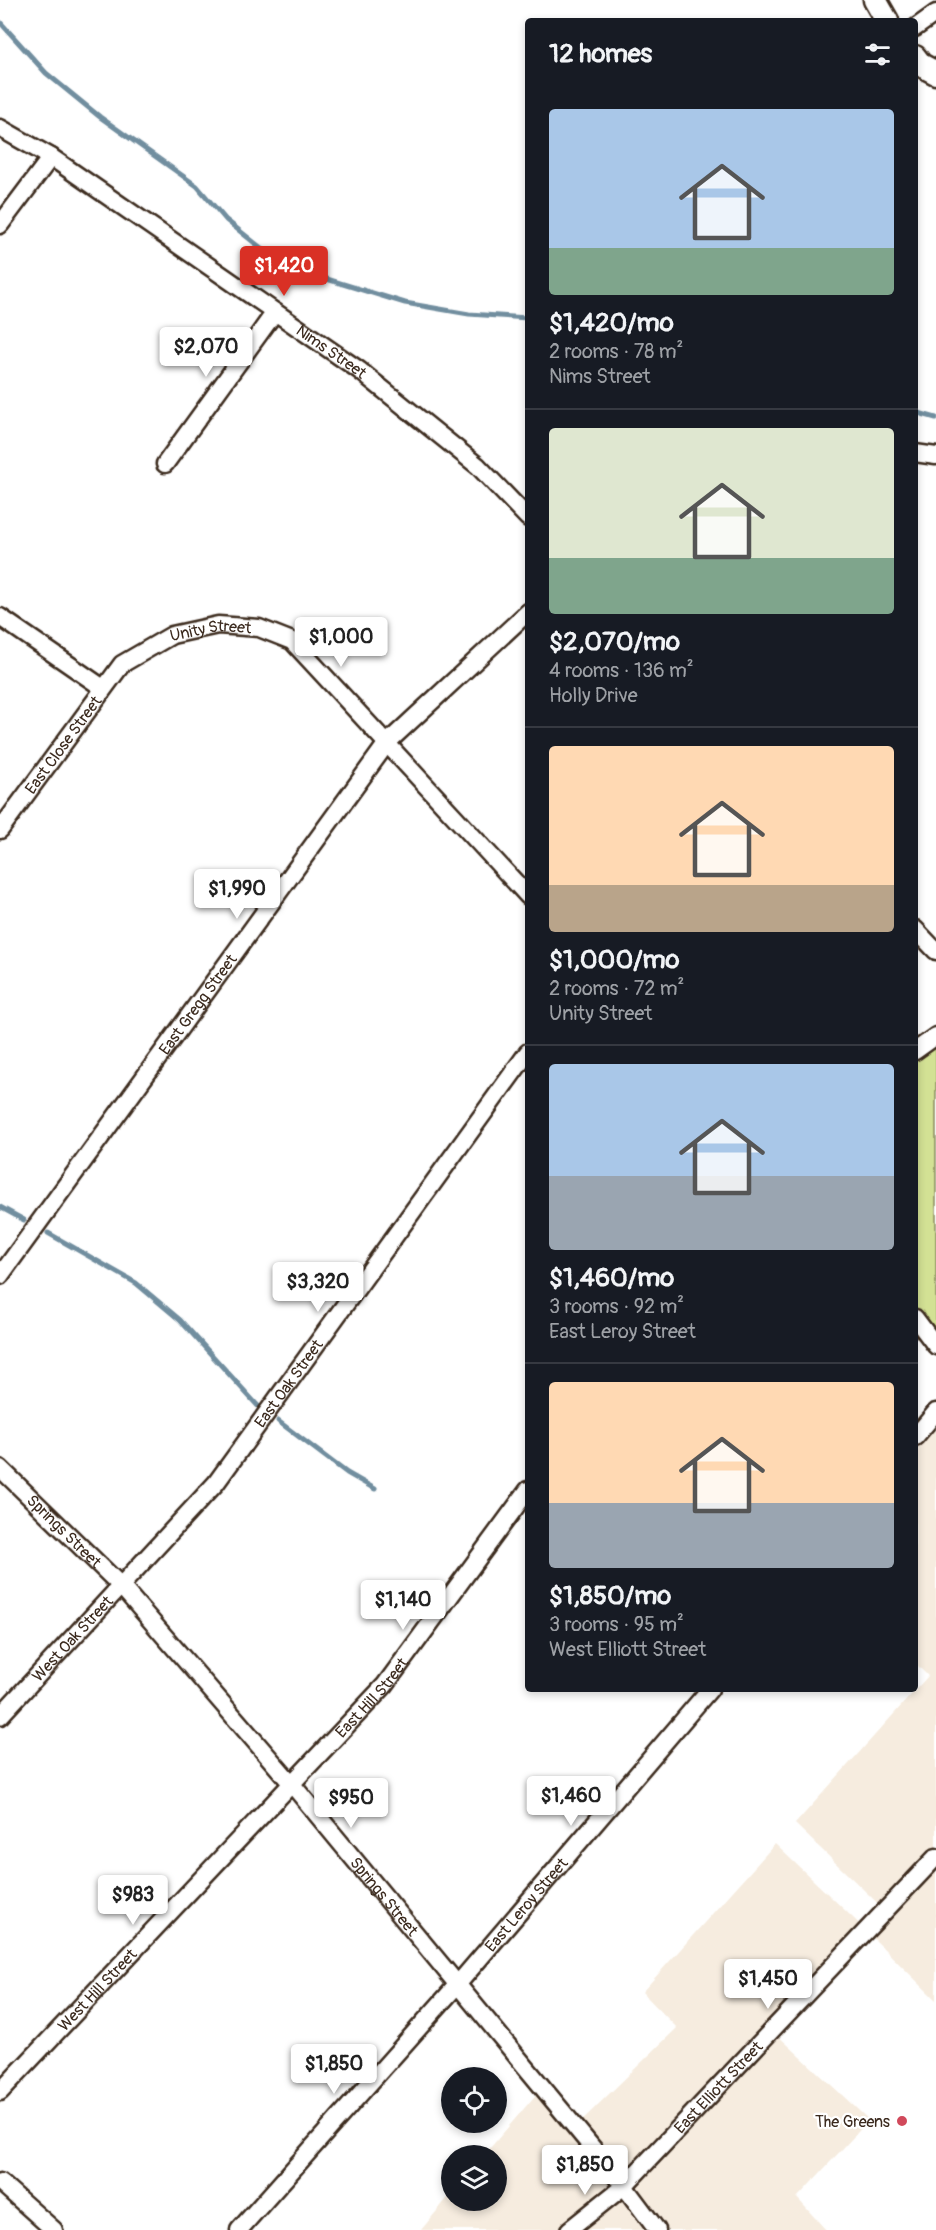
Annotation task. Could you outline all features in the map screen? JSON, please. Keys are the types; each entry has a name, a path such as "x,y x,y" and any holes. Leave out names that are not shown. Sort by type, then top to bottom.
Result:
{"street":[{"path":"874,0 885,18"},
{"path":"918,26 936,13"},
{"path":"918,61 936,73"},
{"name":"Nims Street","path":"0,128 51,157 359,370 478,466 525,515"},
{"path":"0,225 51,157"},
{"path":"165,464 275,312"},
{"path":"918,453 936,456"},
{"name":"East Gregg Street","path":"0,1276 387,743 525,615"},
{"path":"0,617 103,688"},
{"name":"Unity Street","path":"103,688 122,664 172,635 218,625 259,628 292,641 525,893"},
{"name":"East Close Street","path":"0,830 103,688"},
{"path":"918,932 936,951"},
{"path":"918,1049 936,1036"},
{"name":"East Oak Street","path":"121,1586 216,1483 525,1056"},
{"path":"918,1322 936,1346"},
{"path":"918,1433 936,1412"},
{"name":"Springs Street","path":"0,1468 121,1586 291,1783 624,2186 657,2230"},
{"name":"East Hill Street","path":"291,1783 385,1685 525,1494"},
{"name":"West Oak Street","path":"0,1716 121,1586"},
{"name":"East Leroy Street","path":"239,2230 458,1985 707,1692"},
{"name":"West Hill Street","path":"0,2092 291,1783"},
{"name":"East Elliott Street","path":"568,2230 624,2186 936,1857"},
{"path":"0,2182 54,2230"}],"shaded area":[{"path":"936,1415 936,2000 873,1938 892,1917 795,1824 914,1692 918,1692 918,1687 928,1676 918,1666 918,1437"},
{"path":"775,1844 869,1933 774,2032 869,2120 797,2198 826,2230 421,2230 441,2206 441,2211 507,2211 507,2145 493,2145 503,2133 507,2133 507,2128 540,2090 572,2130 677,2028 642,1992"}],"green space":[{"path":"936,1040 936,1341 918,1317 918,1052"}],"waterway":[{"path":"0,22 46,73 100,117 197,186 226,220 270,255 304,272 405,303 469,314 525,318"},
{"path":"918,413 936,418"},
{"path":"0,1207 24,1220"},
{"path":"48,1233 136,1283 180,1320 258,1406"},
{"path":"278,1421 347,1473 375,1489"}],"place":[{"name":"The Greens","path":"902,2121"}]}
